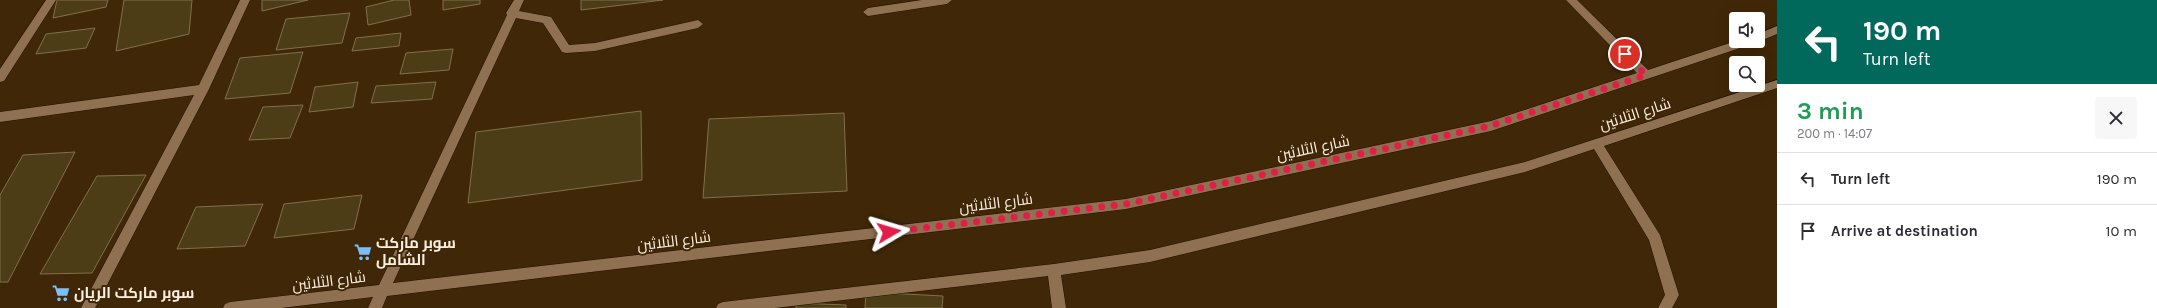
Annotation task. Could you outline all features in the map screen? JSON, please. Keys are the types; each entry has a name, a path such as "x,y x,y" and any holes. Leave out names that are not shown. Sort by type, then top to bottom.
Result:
{"street":[{"path":"0,78 51,0"},
{"path":"88,308 203,89 245,0"},
{"path":"375,308 511,13 519,0"},
{"path":"868,12 947,0"},
{"path":"1571,0 1646,75"},
{"path":"511,13 547,20 566,49 595,47 698,24"},
{"path":"1765,35 1777,30"},
{"name":"شارع الثلاثين","path":"230,308 1126,204 1490,126 1729,47"},
{"name":"شارع الثلاثين","path":"723,308 1054,270 1150,256 1525,167 1777,84"},
{"path":"0,117 203,89"},
{"path":"1597,144 1655,239 1672,295 1665,308"},
{"path":"1054,270 1059,308"}],"building":[{"path":"57,0 108,0 106,7 53,18"},
{"path":"124,0 192,0 189,34 116,51"},
{"path":"262,0 308,0 262,11"},
{"path":"394,0 409,0 411,15 368,25 366,7"},
{"path":"443,0 480,0 480,4 443,10"},
{"path":"581,0 663,0 581,10"},
{"path":"350,13 342,43 276,50 286,19"},
{"path":"95,28 86,48 36,54 46,34"},
{"path":"401,33 399,46 352,51 356,38"},
{"path":"453,49 449,70 400,74 406,53"},
{"path":"303,52 290,93 225,99 240,58"},
{"path":"358,82 353,107 309,112 315,87"},
{"path":"436,82 432,99 371,103 376,86"},
{"path":"303,105 290,138 249,140 263,107"},
{"path":"641,111 642,180 468,203 476,132"},
{"path":"844,113 847,191 703,198 709,119"},
{"path":"75,152 8,282 0,282 0,195 23,155"},
{"path":"146,175 92,273 40,274 97,176"},
{"path":"362,195 354,229 274,238 284,204"},
{"path":"263,204 245,246 177,249 196,207"},
{"path":"866,292 943,296 942,308 865,308"},
{"path":"796,303 846,305 846,308 796,308"}],"place":[{"name":"سوبر ماركت الشامل","path":"363,252"},
{"name":"سوبر ماركت الريان","path":"61,293"}],"route":[{"path":"889,232 1126,204 1490,126 1646,75 1625,54"}]}
